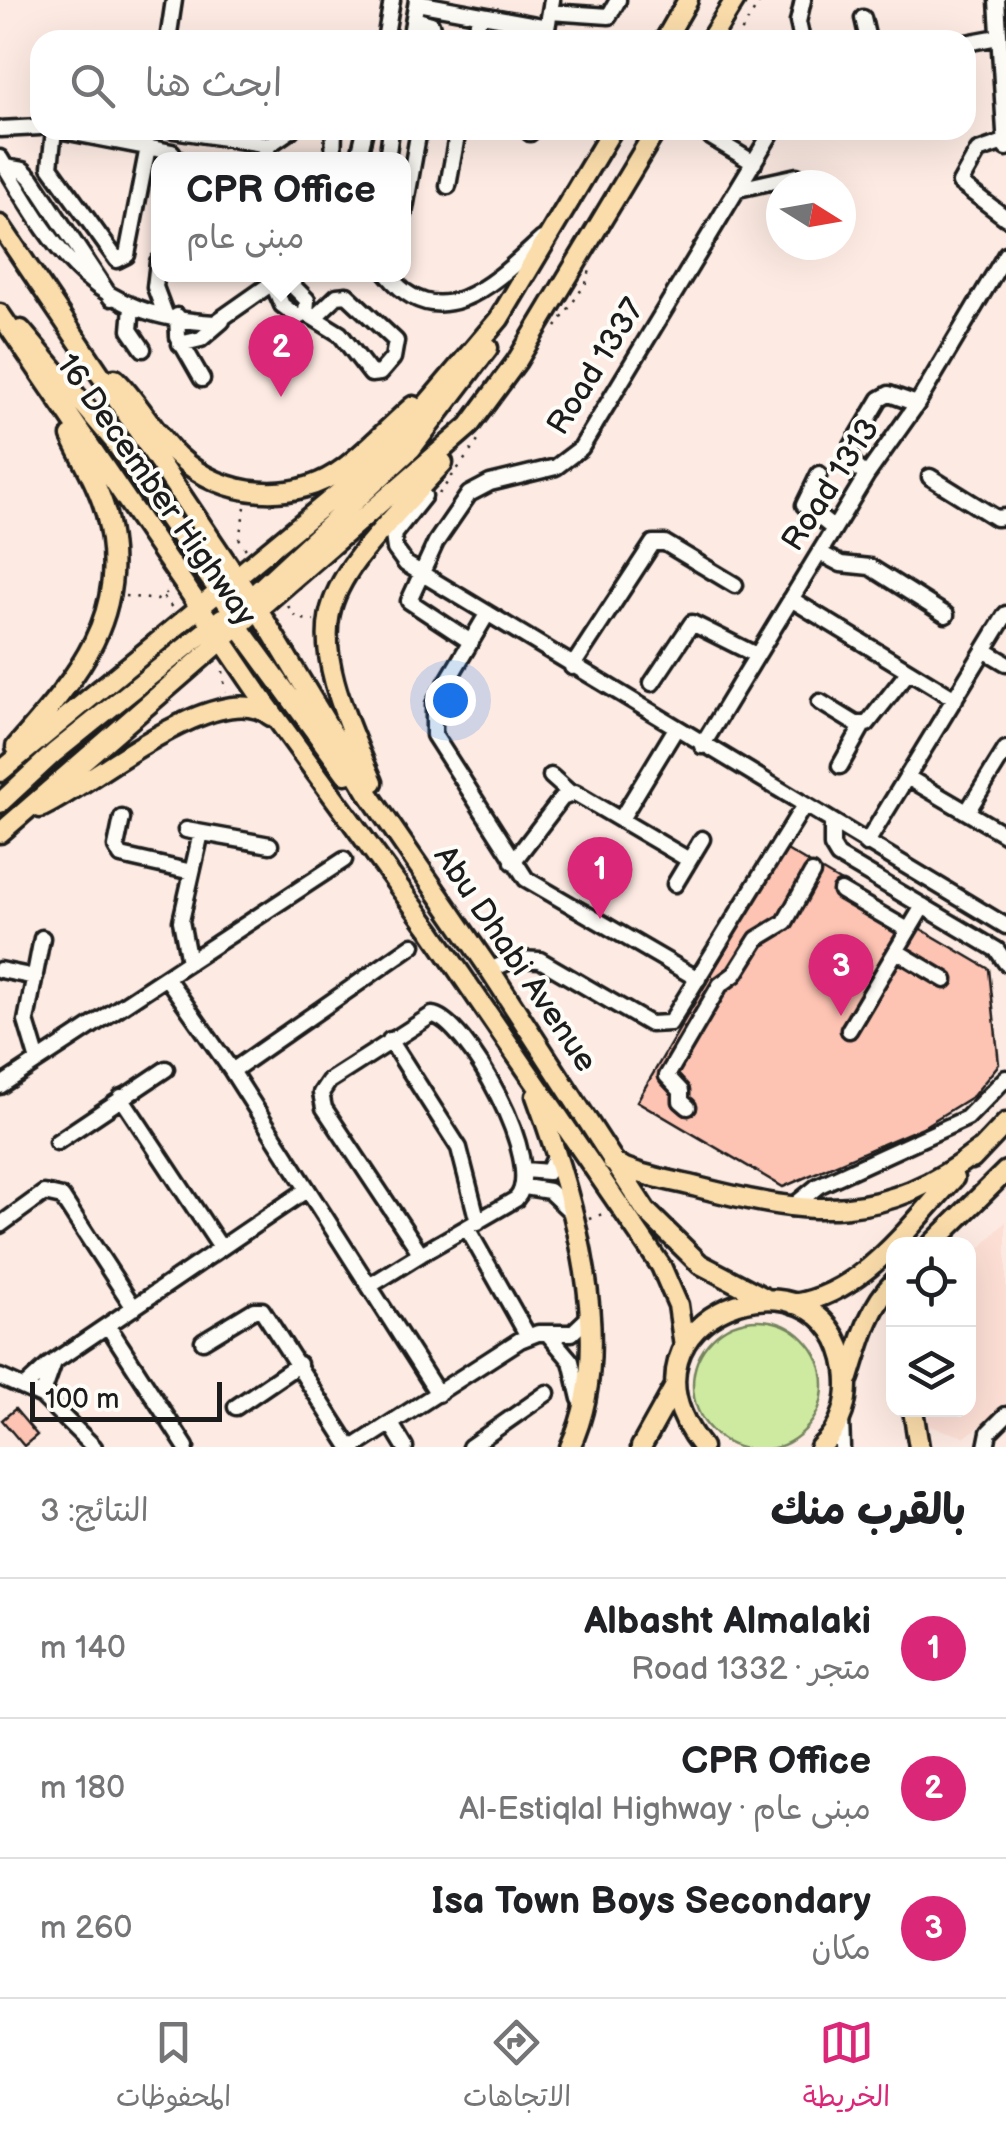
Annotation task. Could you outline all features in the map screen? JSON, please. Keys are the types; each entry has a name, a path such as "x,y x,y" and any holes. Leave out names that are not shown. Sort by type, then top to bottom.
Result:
{"main road":[{"path":"670,30 688,0"},
{"path":"716,30 734,0"},
{"path":"0,833 411,449 487,349 500,319 606,140"},
{"path":"400,841 342,710 326,652 325,622 344,574 448,457 517,361 650,140"},
{"name":"16 December Highway","path":"0,225 92,356 234,576 235,617 263,700"},
{"path":"0,310 114,441 235,617"},
{"name":"16 December Highway","path":"0,310 54,399 200,603"},
{"path":"0,770 352,481 404,431 500,319"},
{"path":"92,356 130,394 178,457 205,477 248,491 280,493 344,468 462,362"},
{"path":"0,770 84,666 95,646 109,594 111,543 106,512 54,399"},
{"path":"0,803 54,753 235,617 469,426"},
{"path":"200,603 235,617"},
{"name":"Abu Dhabi Avenue","path":"235,617 369,794 490,970 646,1211 682,1249 721,1277 765,1298"},
{"name":"Abu Dhabi Avenue","path":"263,700 421,916 661,1266 678,1305 684,1347"},
{"path":"22,816 53,802 136,748 213,712 259,708 284,729"},
{"path":"527,1072 557,1152 591,1315 592,1364 581,1419 570,1447"},
{"path":"794,1304 820,1300 867,1271 1006,1123"},
{"path":"611,1161 636,1172 789,1209 857,1208 922,1188 980,1150"},
{"path":"939,1237 1006,1170"},
{"path":"950,1237 959,1218"},
{"path":"820,1447 841,1418 863,1333 886,1289"},
{"path":"641,1447 675,1386 684,1347 709,1316 745,1300 765,1298 794,1304 812,1314 832,1336 845,1363 848,1384"},
{"path":"675,1386 688,1429 702,1447"},
{"path":"914,1417 918,1447"}],"street":[{"path":"170,30 174,0"},
{"path":"387,30 392,0"},
{"path":"416,7 542,24 609,16 618,0"},
{"path":"800,30 803,0"},
{"path":"998,0 1005,144 978,150 960,184 1006,218"},
{"path":"416,7 432,30"},
{"path":"477,30 479,15"},
{"path":"862,18 865,30"},
{"path":"976,41 998,36"},
{"path":"0,129 30,127"},
{"path":"54,140 50,167 117,260 127,256 148,147"},
{"path":"110,140 172,152"},
{"path":"237,140 269,145"},
{"path":"266,152 276,140"},
{"path":"411,172 416,140"},
{"path":"448,186 456,140"},
{"path":"716,140 754,162"},
{"name":"Road 1337","path":"421,575 444,527 468,494 490,483 556,467 582,448 767,140"},
{"path":"3,163 74,272 112,299 137,308 222,320"},
{"path":"738,189 766,183"},
{"path":"396,282 414,297 460,301 487,288 554,229"},
{"name":"Road 1313","path":"702,746 866,476 918,404 1006,254"},
{"path":"156,282 155,287 177,316 202,379"},
{"path":"185,344 202,339 274,282"},
{"path":"281,282 290,313 298,317 311,315 337,296 347,295 396,340 393,358 380,373 371,374 340,334 311,315 307,300 285,282"},
{"path":"866,476 851,461 848,451 880,398 889,394 918,404"},
{"path":"448,457 430,490 393,535 400,558 486,616 1006,926"},
{"path":"820,474 804,505 834,529"},
{"path":"930,477 996,518 1006,518"},
{"path":"572,667 653,543 665,544 736,585"},
{"path":"820,552 841,564 870,567 946,615"},
{"path":"421,575 410,594 410,605 471,642"},
{"path":"791,599 955,698"},
{"path":"866,844 984,650 1001,633 1006,614"},
{"path":"486,616 434,704 431,728 513,862 534,886 698,979"},
{"path":"652,683 692,623 756,655"},
{"path":"984,650 1006,663"},
{"path":"840,766 863,726 873,720 909,671"},
{"path":"820,702 863,726"},
{"path":"621,819 675,730"},
{"path":"967,812 1006,748"},
{"path":"550,776 570,793 690,860"},
{"path":"907,777 1006,835"},
{"path":"513,862 570,793"},
{"path":"490,970 515,959 540,960 660,1026 674,1020 804,807"},
{"path":"122,818 116,847 121,856 192,872"},
{"path":"832,824 835,854 997,950 1006,963"},
{"path":"189,962 180,934 192,872 194,831 270,844"},
{"path":"675,884 702,839"},
{"path":"0,1086 344,860"},
{"path":"688,1106 681,1100 681,1090 667,1076 720,985 736,974 757,939 785,922 812,873"},
{"path":"841,891 908,930"},
{"path":"850,1030 922,906"},
{"path":"972,936 992,918"},
{"path":"724,937 748,953"},
{"path":"38,1061 26,1030 42,938"},
{"path":"232,1070 413,945"},
{"path":"896,951 945,980"},
{"path":"0,970 35,976"},
{"path":"166,977 232,1070 305,1191 371,1284 438,1394"},
{"path":"371,1284 516,1199 525,1178 509,1116 451,1024 432,1015 329,1081 321,1101 420,1254"},
{"path":"390,1040 458,1148 472,1225 528,1336"},
{"path":"57,1142 166,1069"},
{"path":"789,1209 818,1186 962,1122 1006,1078"},
{"path":"121,1096 222,1248"},
{"path":"525,1178 548,1172 557,1152"},
{"path":"525,1178 549,1191 570,1212"},
{"path":"26,1386 54,1362 305,1191"},
{"path":"0,1225 44,1193 62,1198 134,1308"},
{"path":"203,1341 254,1310 262,1310 352,1447 528,1336 572,1333 591,1315"},
{"path":"108,1326 183,1446"},
{"path":"549,1334 576,1372 581,1419"},
{"path":"42,1396 54,1362"},
{"path":"236,1406 299,1364"},
{"path":"0,1377 42,1396 94,1447"},
{"path":"470,1447 547,1393"},
{"path":"986,1447 990,1432 1006,1415"},
{"path":"841,1418 842,1447"},
{"path":"391,1424 404,1447"}],"path":[{"path":"742,30 760,0"}],"shaded area":[{"path":"1006,1221 1006,1407 965,1437 926,1425 928,1417 976,1417 976,1253"}],"green space":[{"path":"758,1320 783,1325 804,1339 821,1372 823,1385 818,1410 804,1431 783,1445 733,1445 712,1431 698,1410 693,1385 698,1360 712,1339 733,1325"}],"building":[{"path":"785,849 989,969 999,1064 973,1096 923,1127 783,1187 637,1101"},
{"path":"15,1409 37,1435 24,1446 2,1420"}],"place":[{"name":"CPR Office","path":"281,397"},
{"name":"Albasht Almalaki","path":"600,919"},
{"name":"Isa Town Boys Secondary","path":"841,1016"}]}
